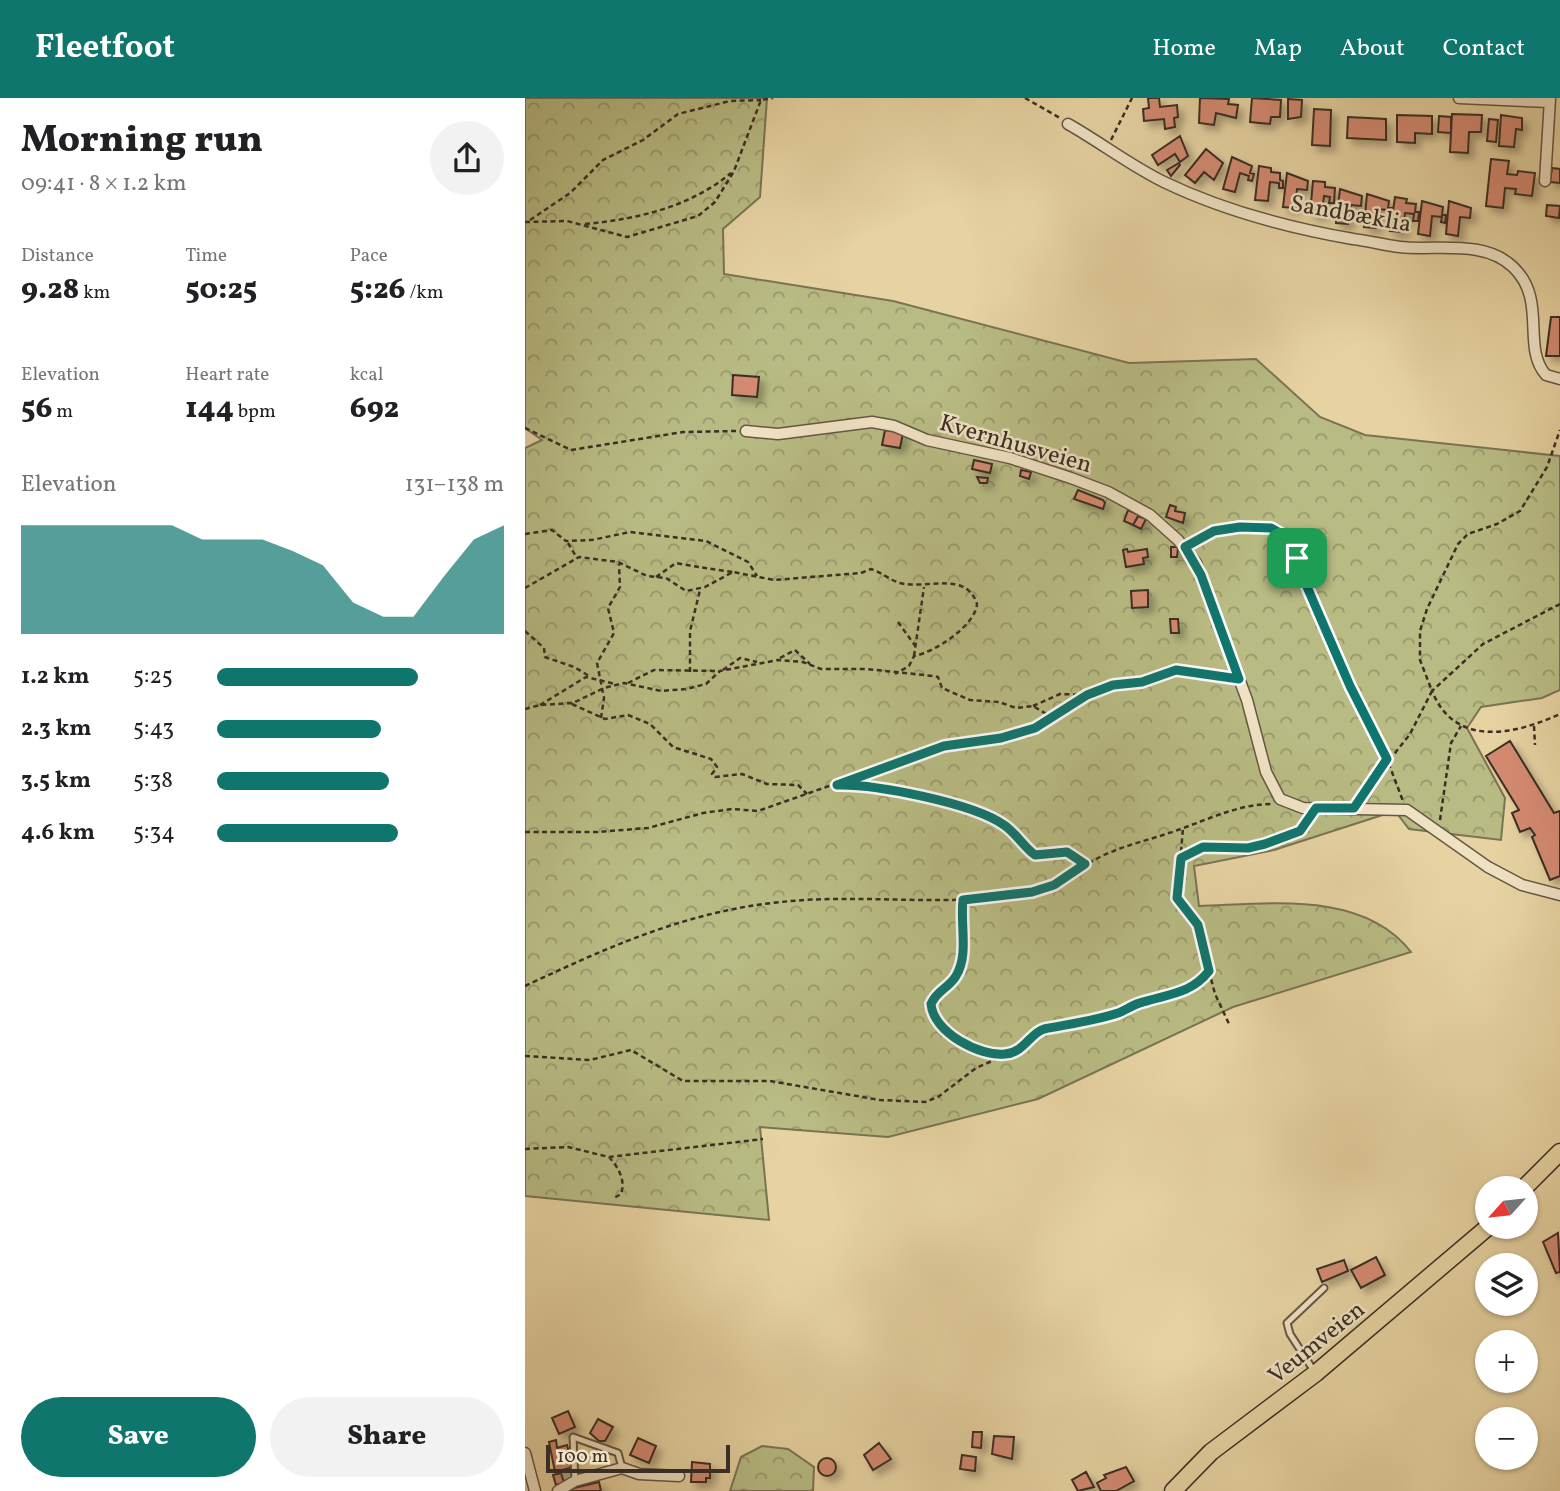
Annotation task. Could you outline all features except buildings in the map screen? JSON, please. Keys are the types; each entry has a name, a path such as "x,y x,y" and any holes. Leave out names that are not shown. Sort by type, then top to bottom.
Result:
{"main road":[{"path":"1536,1176 1560,1152"},
{"name":"Veumveien","path":"1173,1491 1211,1452 1316,1373 1475,1237"}],"street":[{"path":"1459,98 1550,100 1545,181"},
{"name":"Sandbæklia","path":"1068,124 1161,181 1198,197 1312,232 1402,247 1458,247 1490,253 1513,267 1523,281 1534,301 1535,359 1546,376 1560,379"},
{"name":"Kvernhusveien","path":"746,431 778,434 872,422 894,426 927,440 1010,458 1108,492 1150,515 1185,547 1201,575 1239,679 1266,772 1276,793 1285,803"},
{"path":"1285,803 1316,808 1407,810 1439,830 1459,848 1511,879 1560,894"},
{"path":"525,1453 535,1491"},
{"path":"558,1491 575,1481 622,1468 639,1474 679,1476"}],"lane":[{"path":"1316,1373 1290,1334 1287,1323 1324,1288"},
{"path":"575,1481 573,1437 618,1453 622,1468"}],"path":[{"path":"526,222 570,193 603,160 643,139 678,114 730,101 773,98"},
{"path":"1025,98 1068,124"},
{"path":"1107,146 1132,98"},
{"path":"526,222 560,220 627,237 683,222 710,207 734,171 761,100"},
{"path":"581,224 623,220 669,208 702,194 734,171"},
{"path":"525,428 571,450 683,432 746,431"},
{"path":"1560,430 1548,467 1520,511 1497,524 1468,534 1458,544 1427,609 1420,632 1420,660 1431,691 1446,717 1461,726 1480,733 1534,726 1560,714"},
{"path":"1185,547 1208,534 1226,529 1271,528 1285,536 1350,686 1387,759 1407,810"},
{"path":"525,534 552,530 566,541 577,558"},
{"path":"566,541 592,540 628,533 701,540 748,562 757,576"},
{"path":"525,588 557,572 577,558 619,563 647,576 670,581 683,590 700,589 733,572"},
{"path":"601,718 604,688 597,663 614,633 608,608 619,587 619,563"},
{"path":"656,577 676,563 698,569 715,567 774,580 810,579 851,572 861,573 871,569 900,583 924,586 957,583 972,595 977,607 970,623 937,647 914,656"},
{"path":"895,674 909,666 914,656 924,586"},
{"path":"690,672 690,631 700,589"},
{"path":"1354,808 1387,759 1410,734 1431,691 1483,644 1560,604"},
{"path":"898,622 916,648"},
{"path":"525,631 544,648 545,657 616,685"},
{"path":"777,660 795,650 810,664"},
{"path":"624,683 637,688 676,691 703,685 740,658 759,663"},
{"path":"525,709 540,705 571,704 604,688 654,670 721,671 777,660 810,664 821,669 867,669 937,677 942,688 970,700 999,702 1019,708 1033,706 1060,694 1087,695"},
{"path":"525,832 597,832 648,828 703,813 732,809 758,811 944,746 1012,735 1053,718 1087,695 1139,676 1156,677 1176,670 1239,679"},
{"path":"540,705 583,678 590,677"},
{"path":"571,704 601,718 628,715 650,724 673,747 711,759 717,767 713,776 724,778 743,774 767,784 798,785 807,794"},
{"path":"1033,706 1053,718"},
{"path":"1439,830 1451,743 1461,726"},
{"path":"1534,726 1535,745"},
{"path":"837,785 859,786 962,808 1006,825 1035,855 1067,852 1085,864"},
{"path":"525,986 659,928 722,910 781,902 963,900 1032,892 1054,885 1085,864 1121,848 1248,806 1285,803"},
{"path":"1181,858 1203,847 1248,848 1265,844 1300,831 1316,808"},
{"path":"1183,828 1177,898 1198,925 1215,994 1230,1026"},
{"path":"963,900 963,959 955,978 935,996 932,1010 940,1024 961,1043 983,1054 1005,1055"},
{"path":"525,1056 539,1059 558,1056 596,1059 631,1050 683,1081 770,1081 822,1092 915,1103 938,1097 976,1068 1024,1047 1040,1031 1098,1018 1138,1003 1182,993 1209,971"},
{"path":"525,1149 568,1147 609,1157 763,1139"},
{"path":"609,1157 619,1171 623,1186 621,1194 614,1198"}],"green space":[{"path":"525,98 767,98 760,197 723,229 724,274 893,301 1129,363 1256,359 1320,417 1365,435 1560,456 1560,690 1542,698 1481,707 1467,728 1505,798 1501,840 1409,829 1395,811 1274,850 1194,866 1199,906 1284,903 1341,910 1367,918 1391,932 1411,952 1233,1007 1038,1099 888,1137 760,1127 769,1220 525,1196 525,448 542,440 525,428"},
{"path":"762,1446 788,1449 814,1467 813,1491 730,1491 741,1457"}],"route":[{"path":"1240,527 1267,528 1275,529 1285,536 1297,558 1350,686 1387,759 1354,808 1316,808 1300,831 1283,834 1265,844 1248,848 1203,847 1194,849 1181,858 1177,898 1198,925 1209,971 1203,979 1185,991 1171,997 1138,1003 1098,1018 1044,1029 1036,1033 1024,1047 1005,1055 983,1054 961,1043 940,1024 931,1004 939,990 954,980 961,967 964,954 961,933 963,900 1032,892 1054,885 1085,864 1067,852 1044,857 1035,855 1006,825 962,808 859,786 837,785 944,746 963,741 1001,738 1035,728 1087,695 1128,681 1142,682 1176,670 1228,675 1239,679 1201,575 1185,547 1220,530 1240,527"}]}
